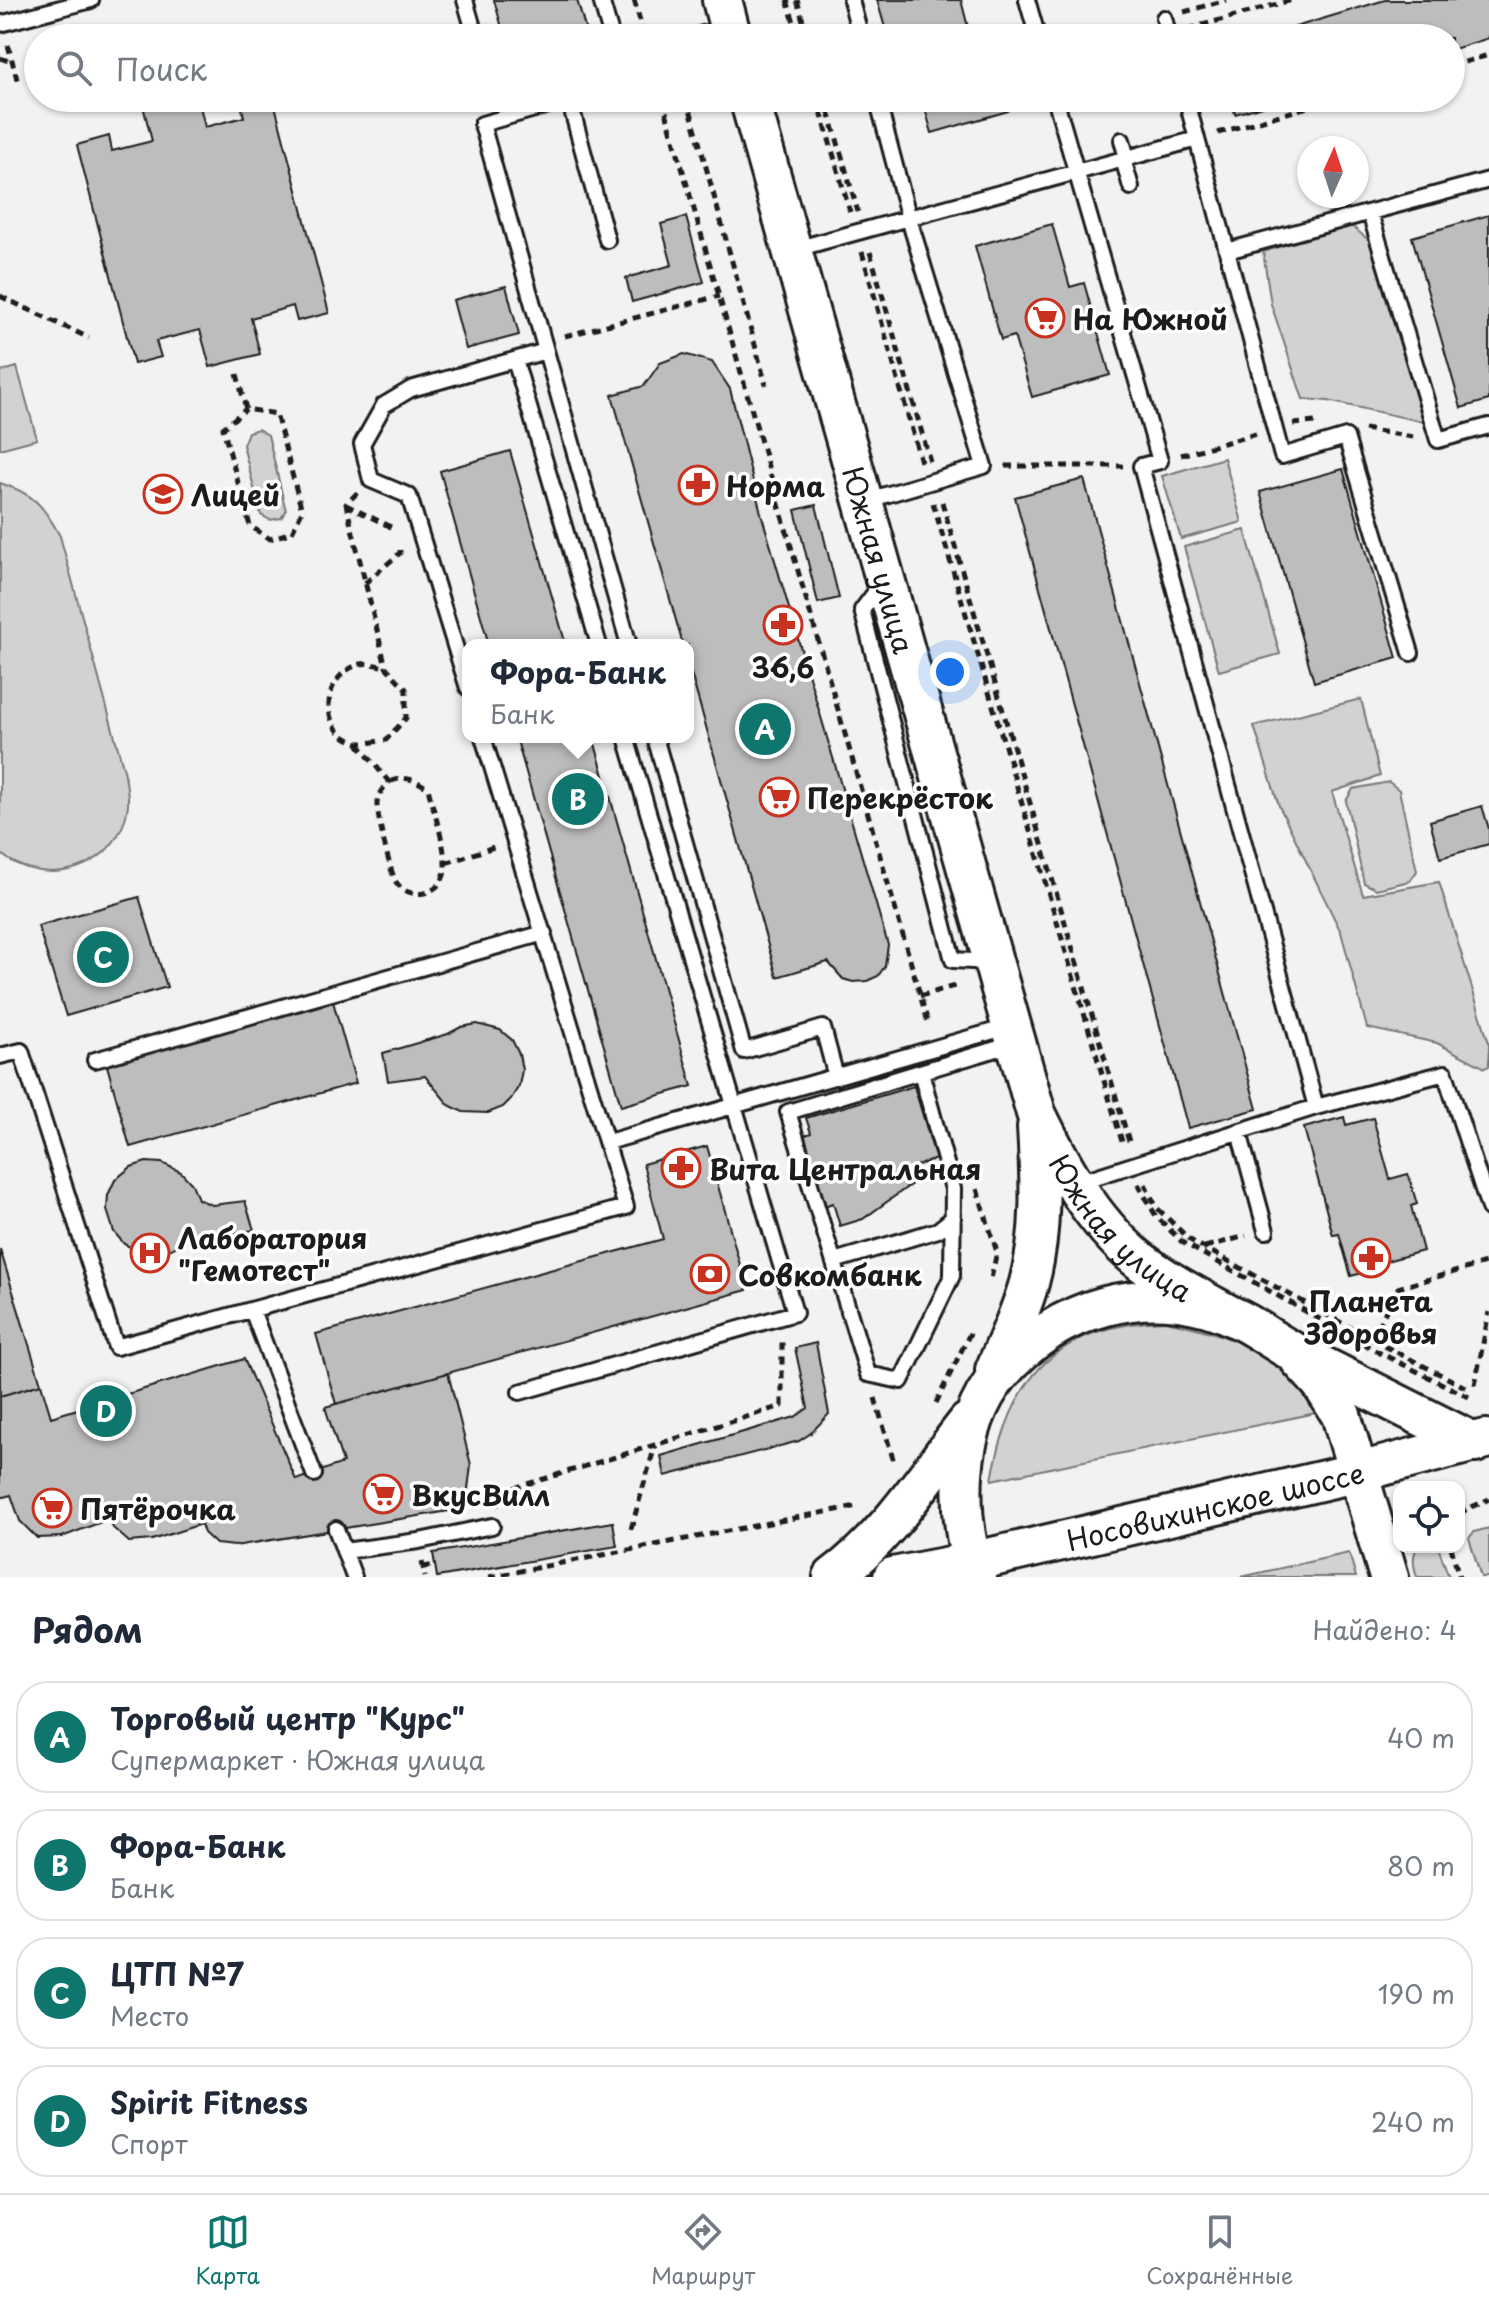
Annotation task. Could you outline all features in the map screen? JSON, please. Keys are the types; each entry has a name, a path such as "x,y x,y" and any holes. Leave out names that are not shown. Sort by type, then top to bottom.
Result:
{"street":[{"name":"Южная улица","path":"753,112 885,579 980,972 1014,1035 1036,1113 1075,1183 1099,1217 1138,1258 1173,1283 1233,1317"},
{"name":"Южная улица","path":"984,1396 1028,1285 1036,1249 1041,1185 1036,1113"},
{"path":"833,1577 857,1560 891,1525 984,1396 1029,1344 1055,1326 1092,1308 1133,1300 1169,1299 1233,1317 1293,1352 1482,1441"},
{"path":"1293,1352 1321,1383 1341,1415 1389,1577"},
{"path":"974,1570 961,1495 968,1444 984,1396"},
{"name":"Носовихинское шоссе","path":"893,1577 974,1570 1482,1441"}],"lane":[{"path":"1,24 91,0"},
{"path":"465,0 472,24"},
{"path":"601,0 608,24"},
{"path":"851,0 857,24"},
{"path":"1027,0 1034,24"},
{"path":"1164,18 1166,24"},
{"path":"523,112 482,124 627,639"},
{"path":"575,112 607,240"},
{"path":"863,502 932,484 984,466 909,219 881,112"},
{"path":"1059,112 1160,461 1141,466 1316,1107"},
{"path":"1190,112 1282,456 1346,437 1411,653"},
{"path":"792,250 1197,139"},
{"path":"1122,140 1131,187"},
{"path":"1227,251 1489,180"},
{"path":"1370,213 1438,440 1489,426"},
{"path":"462,668 409,496 371,480 362,444 384,405 411,389 546,351"},
{"path":"515,360 597,639"},
{"path":"0,1056 21,1051 116,1347 626,1207 485,743"},
{"path":"520,1392 795,1313 628,743"},
{"path":"657,743 744,1051 823,1028 836,1077"},
{"path":"95,1060 544,933"},
{"path":"608,1142 935,1048 1014,1035"},
{"path":"921,1072 953,1189 952,1276 901,1381 868,1374 788,1112 921,1072 1014,1035"},
{"path":"1075,1183 1316,1107 1445,1073 1489,1208"},
{"path":"1239,1132 1266,1231"},
{"path":"834,1261 938,1230 953,1218"},
{"path":"252,1310 314,1474"},
{"path":"344,1551 419,1541 492,1526"},
{"path":"336,1529 354,1577"}],"path":[{"path":"634,0 641,24"},
{"path":"787,0 795,24"},
{"path":"797,0 804,24"},
{"path":"1164,18 1226,0"},
{"path":"1210,24 1292,0"},
{"path":"1,24 18,83"},
{"path":"1465,62 1489,55"},
{"path":"0,58 13,63"},
{"path":"666,112 935,1048"},
{"path":"691,112 766,385"},
{"path":"822,112 860,231"},
{"path":"829,112 932,484 1145,1200 1182,1242 1380,1353 1469,1397"},
{"path":"1197,139 1291,112"},
{"path":"0,296 89,338"},
{"path":"564,337 719,296"},
{"path":"237,374 246,409"},
{"path":"246,409 276,414 302,511 292,532 270,539 250,526 223,428 246,409"},
{"path":"984,466 1141,466"},
{"path":"346,504 371,480"},
{"path":"346,504 386,667 406,689 406,718 386,740 357,743"},
{"path":"346,504 394,528 400,553 365,583"},
{"path":"386,667 364,663 343,671 330,689 328,711 338,731 357,743 389,782"},
{"path":"412,778 428,788 446,863 442,881 424,894 404,890 394,880 376,806 379,793 389,782 412,778"},
{"path":"446,863 515,840"},
{"path":"920,996 980,972"},
{"path":"1133,1165 1157,1208 1190,1240 1467,1388"},
{"path":"1204,1248 1266,1231"},
{"path":"1371,1339 1398,1288 1489,1262"},
{"path":"1475,1385 1489,1312"},
{"path":"501,1492 782,1406 781,1317"},
{"path":"868,1374 898,1475"},
{"path":"631,1529 655,1445"},
{"path":"1465,1510 1489,1499"},
{"path":"489,1577 868,1504"},
{"path":"1453,1553 1459,1577"},
{"path":"423,1567 435,1565"}],"shaded area":[{"path":"1349,224 1370,241 1424,422 1328,401 1303,399 1271,304 1263,252"},
{"path":"17,367 37,439 0,449 0,372"},
{"path":"258,429 268,435 286,511 281,518 270,520 261,515 243,445 248,432"},
{"path":"1224,458 1242,522 1181,539 1162,476"},
{"path":"0,483 21,491 36,502 49,516 60,536 128,793 122,827 112,845 97,858 59,872 38,871 18,865 0,853"},
{"path":"1245,530 1280,654 1219,671 1184,547"},
{"path":"1361,699 1380,776 1332,792 1363,895 1439,882 1489,1043 1489,1066 1485,1068 1437,1043 1367,1028 1341,932 1279,806 1254,726"},
{"path":"1389,782 1399,790 1417,871 1410,881 1376,889 1364,883 1346,801 1353,789"},
{"path":"1165,1321 1212,1333 1251,1349 1285,1374 1316,1413 992,1480 1011,1412 1026,1385 1045,1363 1068,1345 1095,1333 1127,1324"},
{"path":"1489,1528 1489,1577 1481,1577 1469,1538 1474,1532"},
{"path":"1349,1553 1356,1577 1241,1577"},
{"path":"1415,1553 1440,1553 1449,1577 1417,1577"}],"building":[{"path":"494,0 577,0 584,24 501,24"},
{"path":"877,0 961,0 967,24 884,24"},
{"path":"1385,0 1489,0 1489,38 1465,46 1465,24 1305,24"},
{"path":"145,112 201,112 205,127 244,117 243,112 277,112 329,313 297,321 293,306 251,318 260,354 210,367 200,330 156,341 161,357 134,364 77,145 109,136 112,151 152,141"},
{"path":"926,112 1005,112 932,133"},
{"path":"1489,215 1489,400 1461,408 1412,237"},
{"path":"686,217 704,282 632,302 626,278 672,265 661,224"},
{"path":"1052,224 1070,287 1084,283 1110,375 1032,397 1014,336 1001,340 975,246"},
{"path":"506,286 519,335 466,349 453,300"},
{"path":"684,354 712,362 730,389 761,513 888,945 885,966 878,976 867,981 843,979 828,962 777,977 694,684 694,639 681,639 612,395 644,386 660,363"},
{"path":"510,451 564,639 487,639 440,471"},
{"path":"1343,469 1397,658 1314,682 1260,492"},
{"path":"1084,479 1257,1109 1188,1128 1015,497"},
{"path":"816,505 839,598 818,603 795,510"},
{"path":"518,743 595,743 692,1086 621,1106"},
{"path":"1482,806 1489,829 1489,844 1440,858 1430,821"},
{"path":"139,897 167,987 66,1016 38,926"},
{"path":"332,998 356,1083 130,1147 106,1062"},
{"path":"477,1024 500,1030 512,1040 519,1054 522,1070 519,1086 503,1107 488,1113 463,1112 449,1105 425,1076 388,1081 383,1053"},
{"path":"914,1086 936,1159 913,1167 917,1180 863,1219 840,1226 833,1203 824,1206 803,1136 811,1133 806,1118"},
{"path":"1344,1117 1346,1125 1373,1118 1390,1179 1408,1174 1417,1204 1411,1206 1423,1251 1379,1263 1380,1268 1351,1276 1339,1234 1333,1235 1304,1128"},
{"path":"707,1146 747,1290 336,1404 316,1334 663,1239 643,1164"},
{"path":"146,1162 162,1163 181,1172 192,1184 198,1199 212,1205 245,1201 254,1230 184,1242 156,1254 140,1252 124,1244 114,1232 107,1210 108,1195 115,1180 131,1167"},
{"path":"0,1249 41,1384 0,1396"},
{"path":"816,1343 829,1414 811,1433 799,1441 665,1476 661,1456 795,1417 808,1408 795,1348"},
{"path":"244,1359 296,1480 343,1463 325,1407 448,1373 471,1465 468,1489 449,1511 235,1546 216,1544 204,1533 201,1524 152,1540 129,1542 113,1528 109,1519 62,1537 37,1538 20,1521 11,1495 0,1498 0,1396 41,1384 51,1417"},
{"path":"613,1522 617,1546 437,1577 433,1553"}],"place":[{"name":"На Южной","path":"1045,318"},
{"name":"Норма","path":"698,485"},
{"name":"Лицей","path":"163,494"},
{"name":"36,6","path":"783,625"},
{"name":"Торговый центр \"Курс\"","path":"765,729"},
{"name":"Перекрёсток","path":"779,797"},
{"name":"Фора-Банк","path":"578,799"},
{"name":"ЦТП №7","path":"103,957"},
{"name":"Вита Центральная","path":"681,1168"},
{"name":"Лаборатория \"Гемотест\"","path":"150,1253"},
{"name":"Планета Здоровья","path":"1371,1258"},
{"name":"Совкомбанк","path":"710,1274"},
{"name":"Spirit Fitness","path":"106,1411"},
{"name":"ВкусВилл","path":"383,1494"},
{"name":"Пятёрочка","path":"52,1508"}]}
